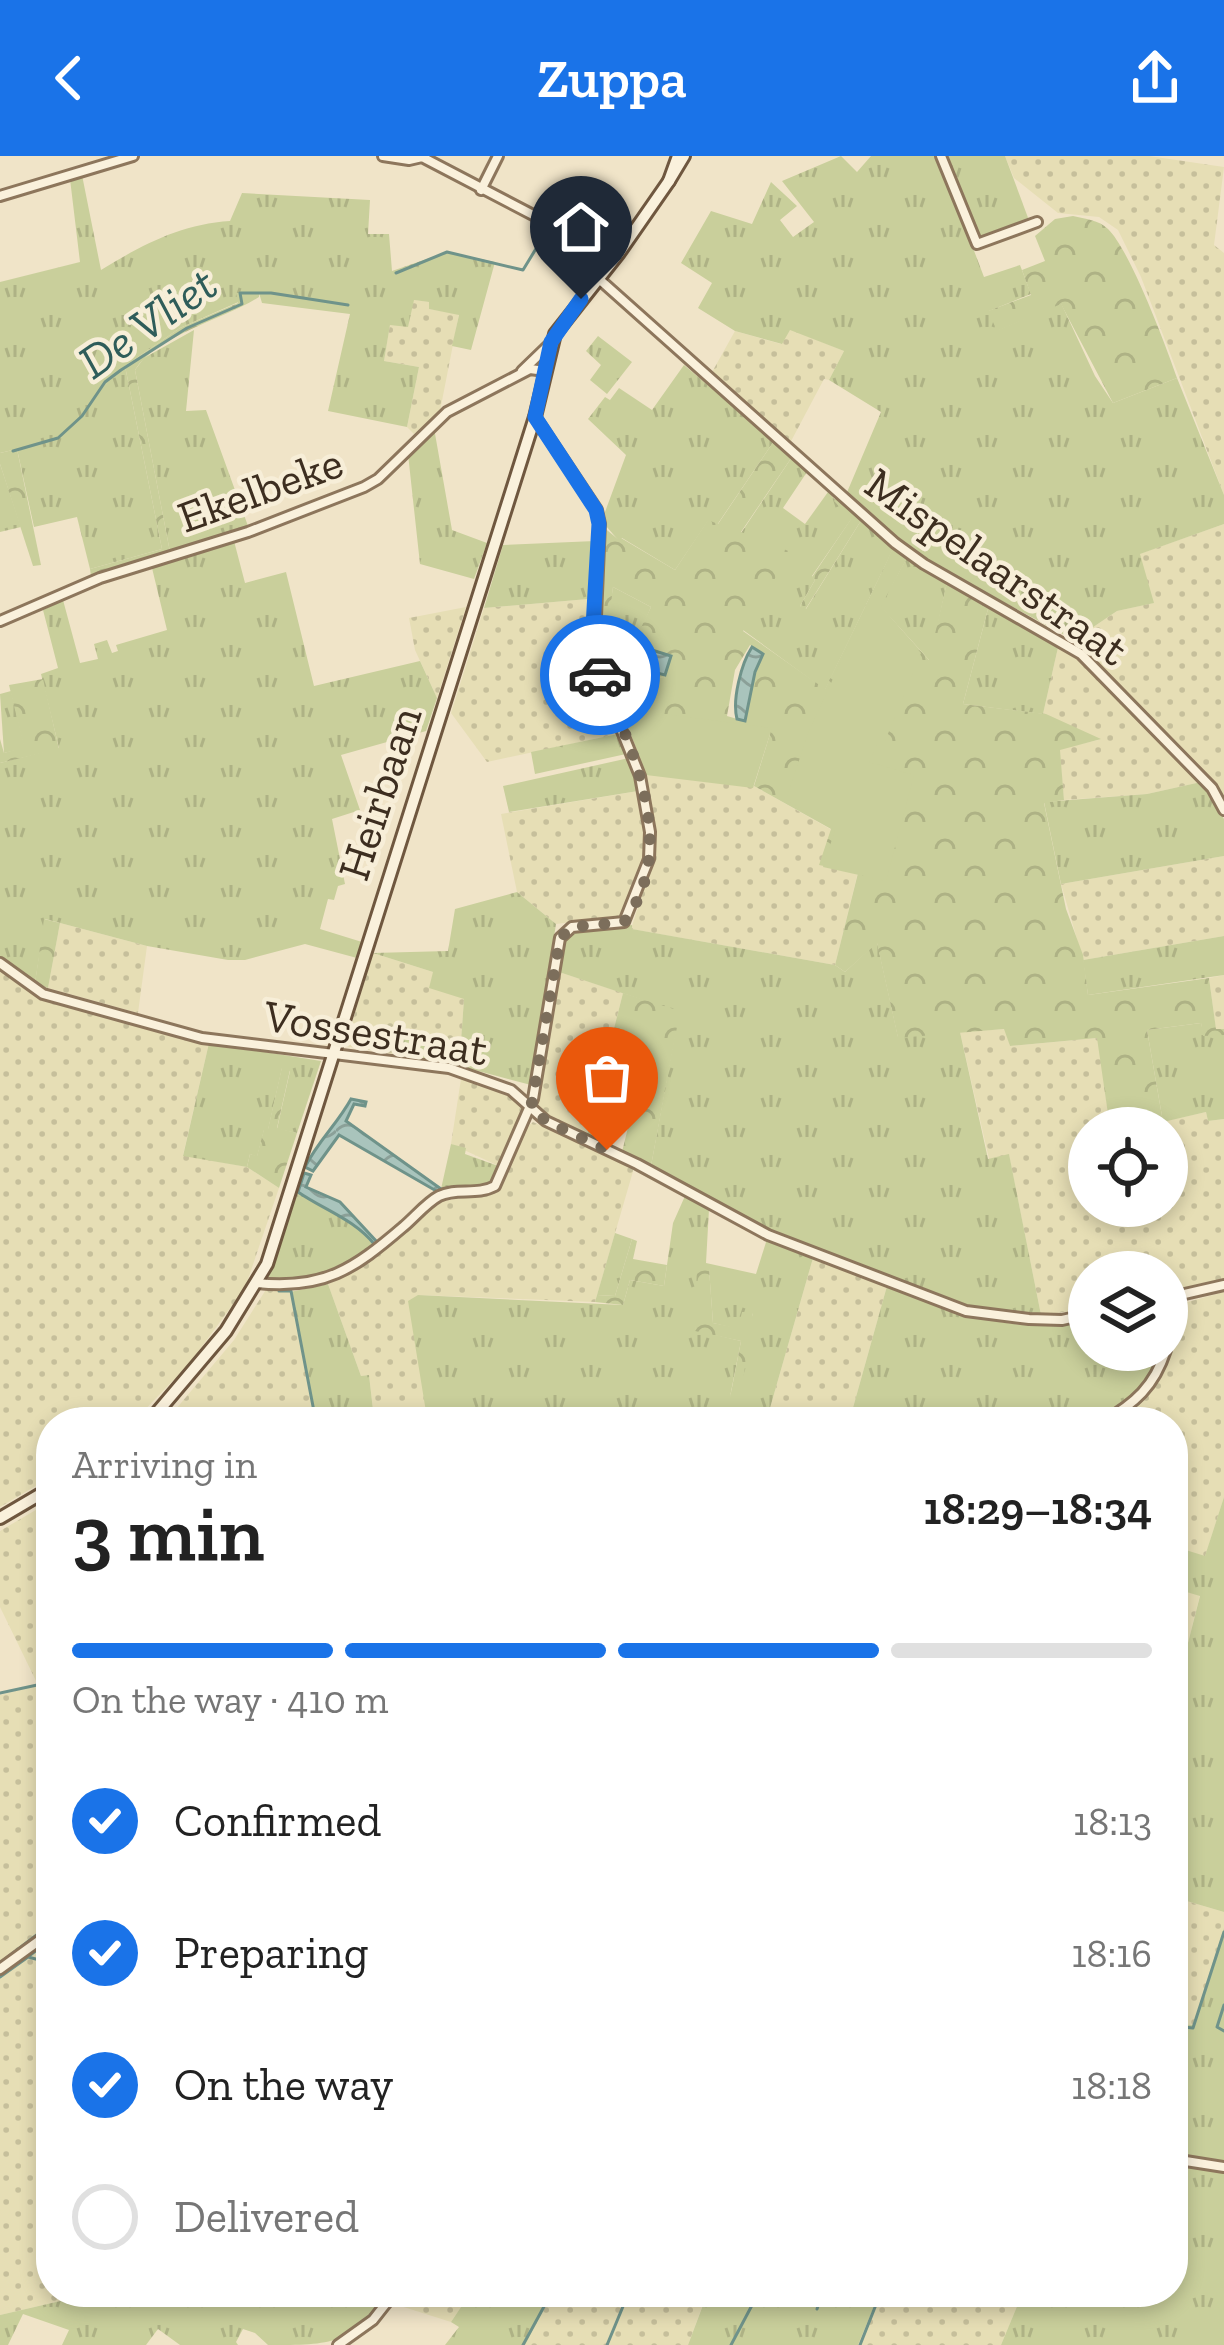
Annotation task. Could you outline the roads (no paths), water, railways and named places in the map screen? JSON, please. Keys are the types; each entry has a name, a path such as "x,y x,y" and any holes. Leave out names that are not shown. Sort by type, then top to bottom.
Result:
{"main road":[{"name":"Heirbaan","path":"163,1407 184,1385 267,1264 535,417 550,344 669,182 681,156"},
{"path":"0,1518 36,1497"}],"street":[{"path":"0,196 133,156"},
{"path":"383,156 422,157 581,240 612,262"},
{"path":"481,190 498,156"},
{"path":"941,156 977,244 1037,222"},
{"name":"Mispelaarstraat","path":"598,278 895,543 1081,654 1212,788 1224,810"},
{"name":"Ekelbeke","path":"517,376 550,344"},
{"name":"Ekelbeke","path":"0,621 100,578 248,532 364,487 447,412 535,368 545,371"},
{"path":"257,1283 329,1279 348,1270 439,1196 491,1189 504,1173 531,1108 560,938 572,927 624,922 650,854 640,776 594,662 596,510 535,417"},
{"name":"Vossestraat","path":"0,963 43,994 202,1038 449,1068 512,1090 546,1121 768,1235 966,1311 990,1317 1068,1319"},
{"path":"1188,1294 1224,1285"},
{"path":"1129,1407 1151,1385 1157,1371"},
{"path":"0,1970 36,1943"},
{"path":"1188,2161 1224,2167"},
{"path":"338,2345 383,2307"}],"water":[{"path":"633,644 671,656 665,675 628,666"},
{"path":"752,647 763,654 745,721 737,719 736,702"},
{"path":"351,1099 366,1102 365,1106 354,1104 346,1121 441,1189 438,1192 339,1135 313,1171 305,1167"},
{"path":"304,1173 311,1175 306,1187 340,1202 378,1243 298,1192"}],"waterway":[{"name":"De Vliet","path":"396,273 447,252 523,270 548,229"},
{"name":"De Vliet","path":"13,451 58,438 82,416 105,382 187,328 242,304 240,293 348,305"},
{"path":"279,1291 291,1291 313,1407"},
{"path":"0,1693 36,1685"},
{"path":"1188,2028 1193,2028 1224,1932"},
{"path":"0,1963 36,1935"},
{"path":"29,1956 36,1951"},
{"path":"0,1977 28,1957 36,1959"},
{"path":"1224,2005 1217,2027 1224,2031"},
{"path":"523,2345 544,2307"},
{"path":"607,2345 623,2307"},
{"path":"731,2345 751,2307"},
{"path":"860,2345 875,2307"}]}
